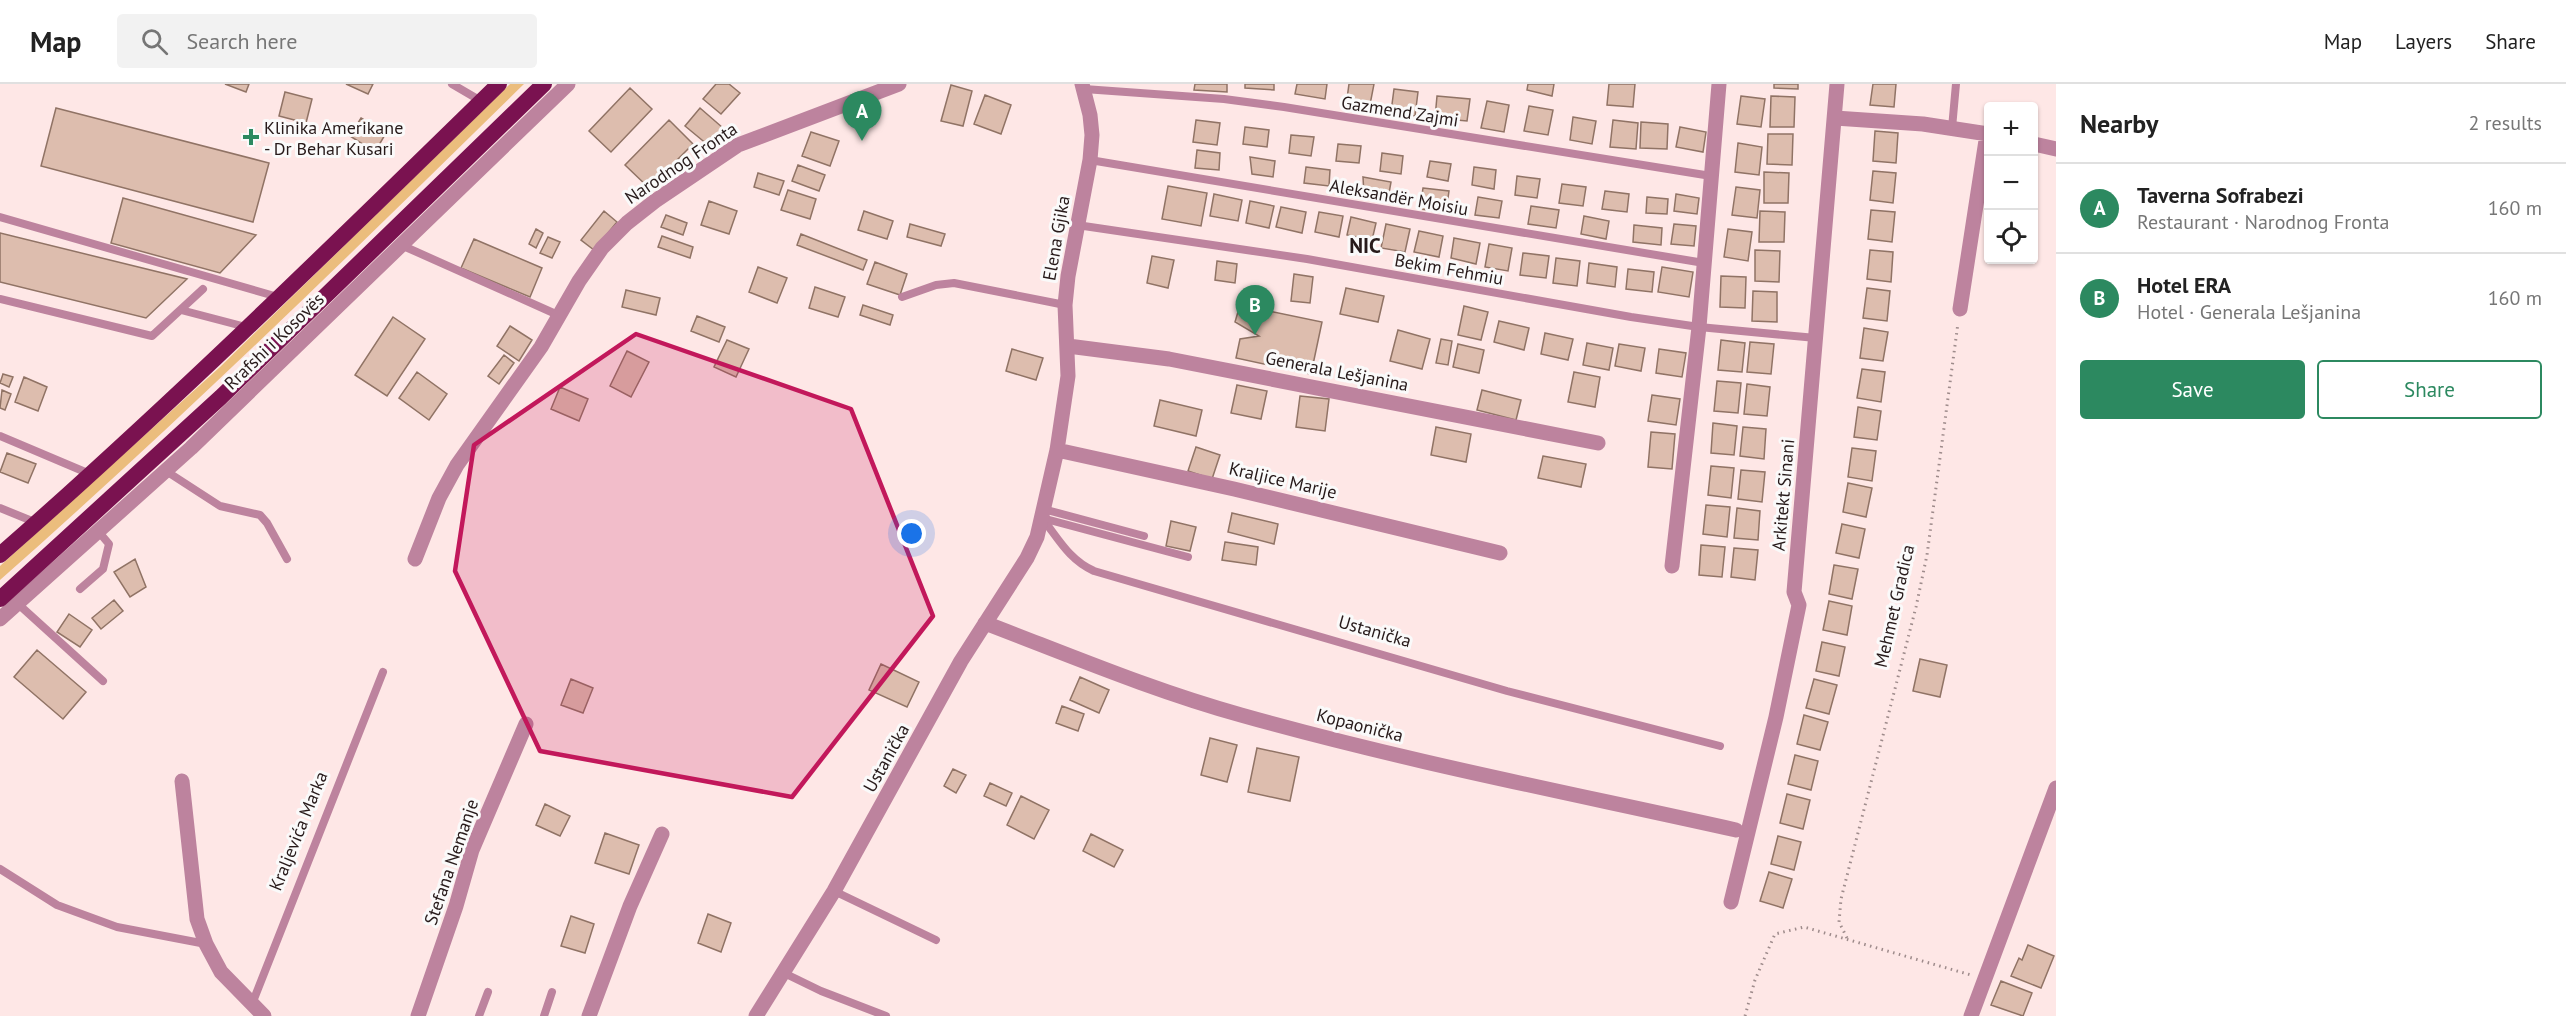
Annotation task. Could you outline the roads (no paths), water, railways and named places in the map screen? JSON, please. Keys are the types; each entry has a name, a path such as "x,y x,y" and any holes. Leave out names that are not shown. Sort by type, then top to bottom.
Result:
{"highway":[{"name":"Rrafshi i Kosovës","path":"0,555 91,474 247,328 499,84"},
{"name":"Rrafshi i Kosovës","path":"0,599 221,397 544,84"}],"street":[{"name":"Rrafshi i Kosovës","path":"0,619 166,471 568,84"},
{"name":"Narodnog Fronta","path":"415,559 439,498 457,465 541,346 558,315 602,248 627,223 687,178 738,145 899,84"},
{"path":"1672,566 1699,327 1719,84"},
{"name":"Arkitekt Sinani","path":"1731,902 1776,717 1798,605 1794,592 1837,84"},
{"name":"Elena Gjika","path":"1065,305 1071,252 1090,160 1092,135 1083,86"},
{"path":"1835,118 1952,128 1984,133"},
{"path":"2038,145 2056,149"},
{"path":"1960,309 1984,156"},
{"name":"Ustanička","path":"756,1016 834,891 961,661 1028,558 1037,537 1057,450 1068,376 1065,305"},
{"name":"Generala Lešjanina","path":"1068,346 1122,351 1169,359 1598,442"},
{"name":"Kraljice Marije","path":"1057,450 1234,489 1500,553"},
{"name":"Kopaonička","path":"985,623 1157,688 1240,715 1534,788 1736,830"},
{"name":"Stefana Nemanje","path":"418,1016 456,906 472,850 526,724"},
{"path":"182,781 197,918 206,944 221,972 264,1016"},
{"path":"1971,1016 2056,788"},
{"path":"589,1016 630,906 662,834"}],"lane":[{"path":"452,84 481,101"},
{"path":"1952,128 1956,84"},
{"name":"Gazmend Zajmi","path":"1083,86 1284,106 1711,176"},
{"name":"Aleksandër Moisiu","path":"1090,160 1704,263"},
{"path":"0,218 278,297"},
{"name":"Bekim Fehmiu","path":"1077,225 1308,259 1631,317 1699,327 1816,338"},
{"path":"401,245 558,315"},
{"name":"Elena Gjika","path":"902,297 936,285 954,283 1065,305"},
{"path":"0,299 152,336 202,289"},
{"path":"181,310 247,328"},
{"path":"0,436 91,474"},
{"path":"166,471 220,506 260,516 267,523 287,559"},
{"path":"0,508 37,523"},
{"path":"1042,513 1144,536"},
{"path":"1042,513 1188,557"},
{"name":"Ustanička","path":"1042,513 1070,557 1080,565 1094,571 1507,691 1720,746"},
{"path":"80,589 103,568 109,544 98,531"},
{"path":"17,603 103,681"},
{"name":"Kraljevića Marka","path":"252,1005 383,672"},
{"path":"0,868 57,905 67,909 117,927 206,944"},
{"path":"834,891 936,940"},
{"path":"784,973 821,991 886,1016"},
{"path":"479,1016 488,992"},
{"path":"544,1016 552,992"}],"place":[{"name":"Klinika Amerikane - Dr Behar Kusari","path":"251,137"},
{"name":"Taverna Sofrabezi","path":"862,141"},
{"name":"Hotel ERA","path":"1255,335"}],"district":[{"name":"NIC","path":"1365,245"}]}
